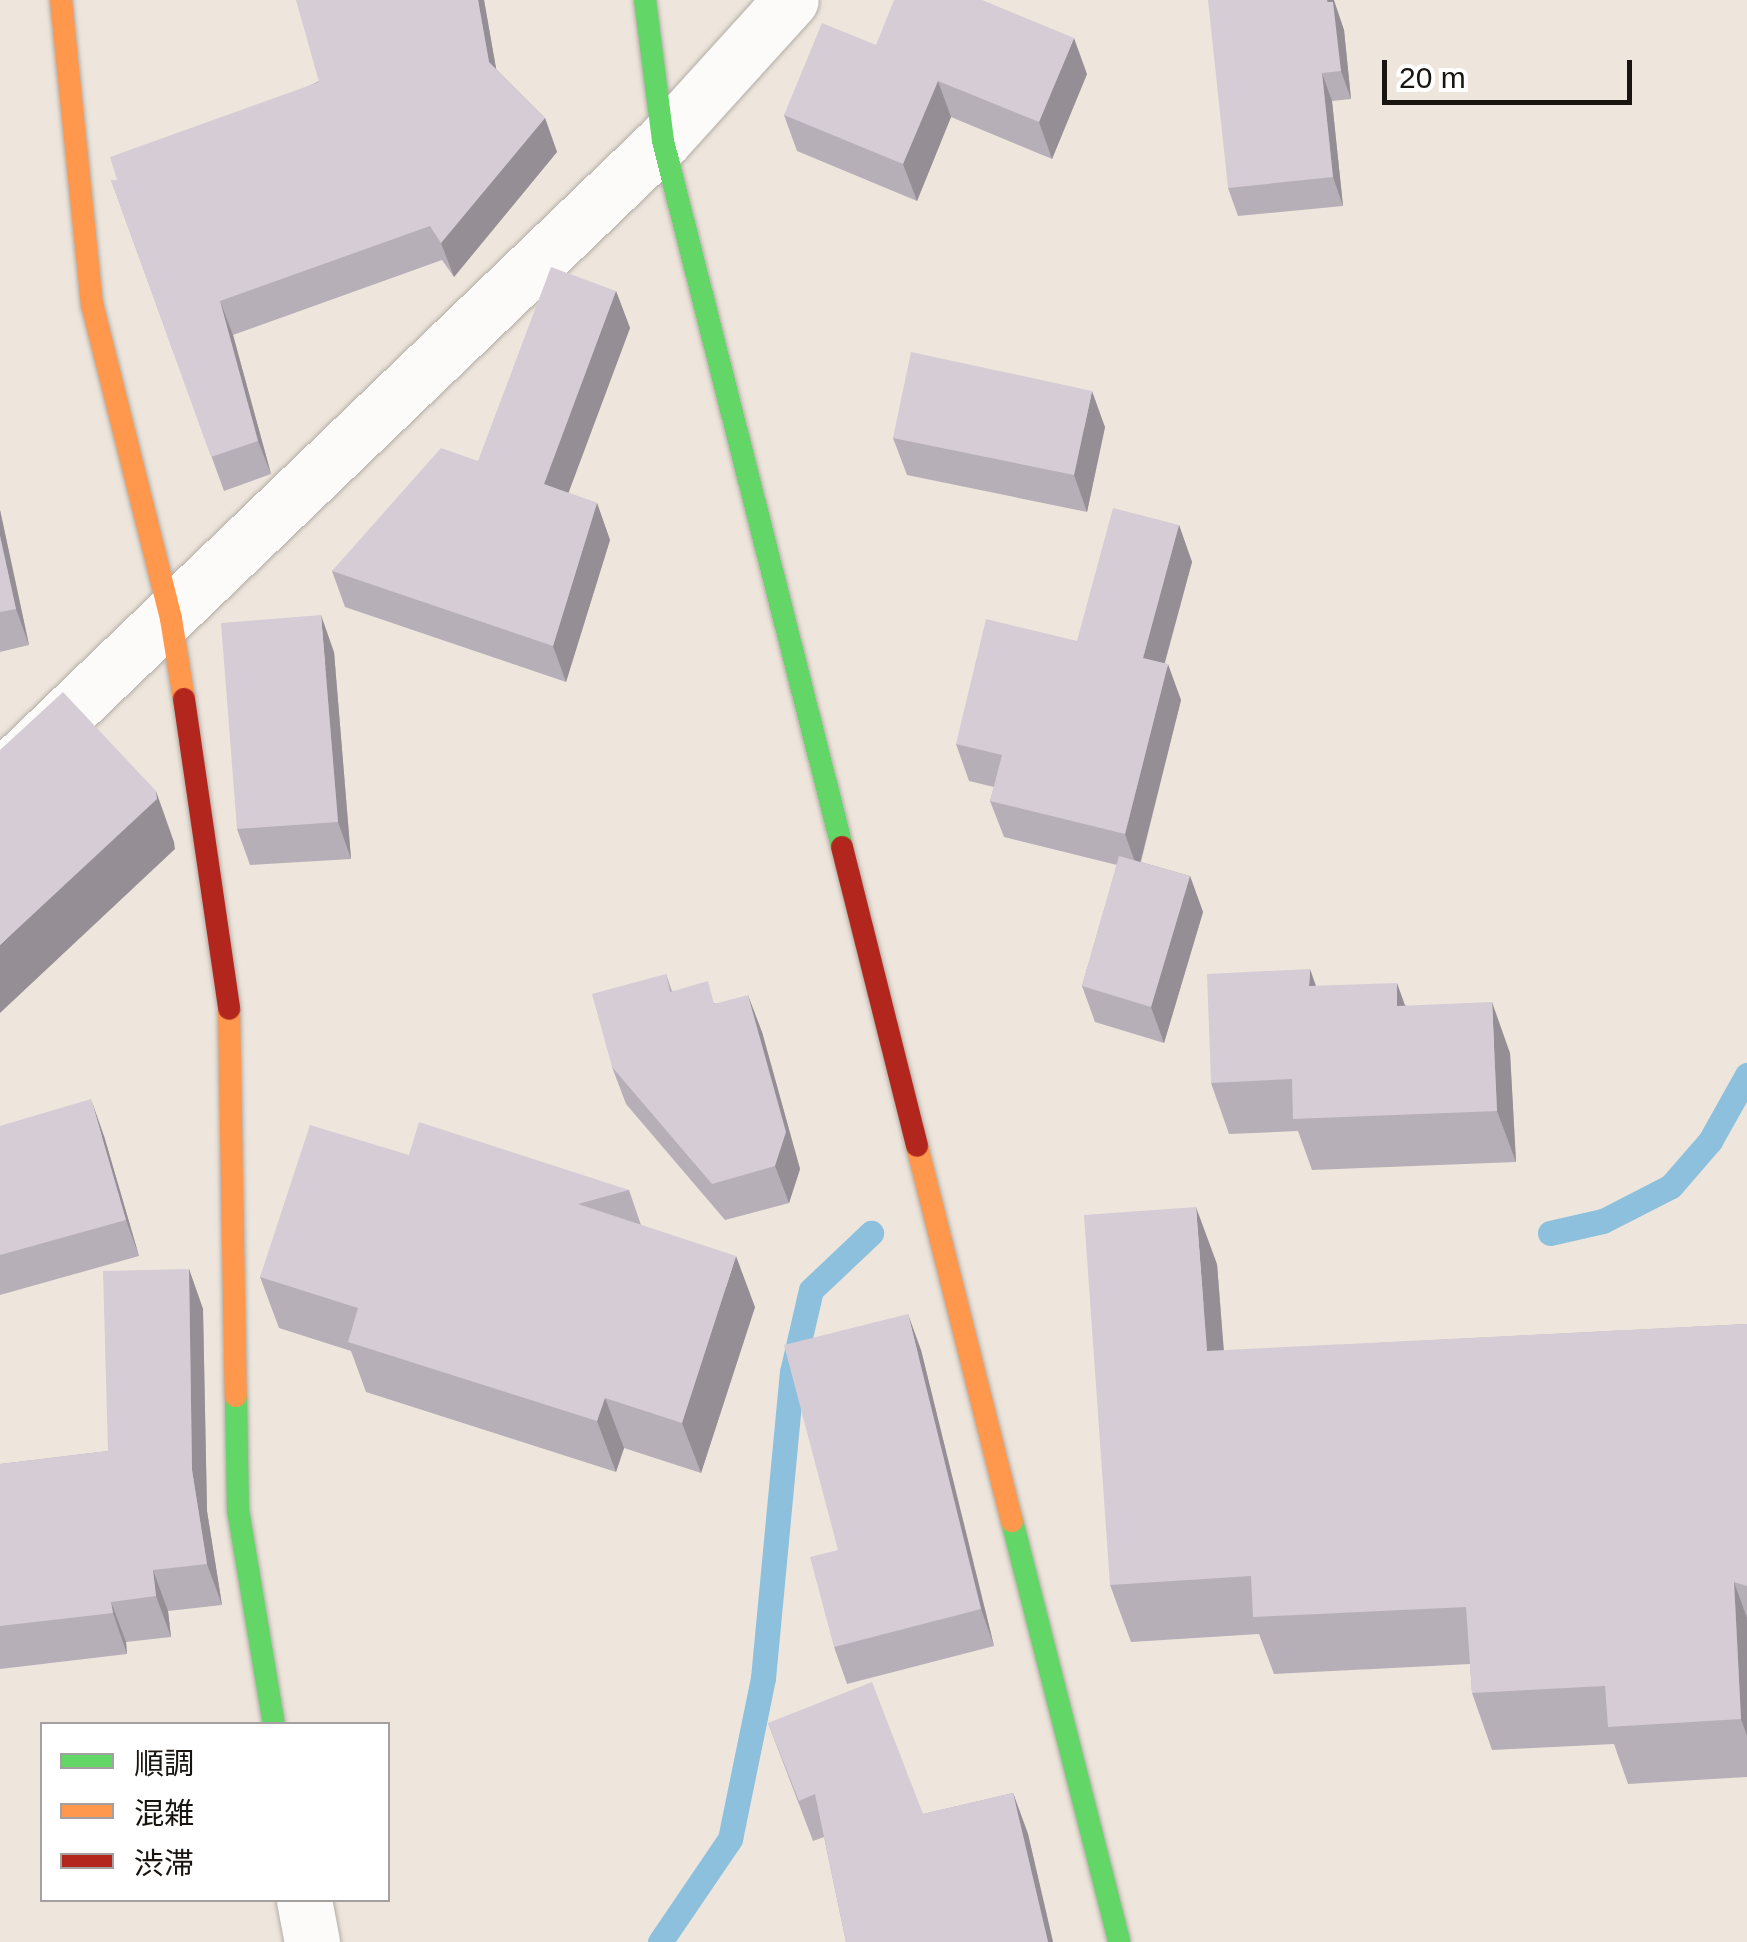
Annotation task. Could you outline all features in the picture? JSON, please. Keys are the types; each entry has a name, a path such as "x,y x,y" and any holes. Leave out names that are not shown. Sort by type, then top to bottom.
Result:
{"street":[{"path":"60,0 92,304 171,619 229,991 238,1510 274,1722"},
{"path":"644,0 663,141 1119,1942"},
{"path":"0,778 171,619 663,141 791,0"},
{"path":"304,1902 312,1942"}],"building":[{"path":"296,0 478,0 489,62 545,118 441,243 430,226 220,301 258,441 211,457 111,180 117,180 110,157 319,82"},
{"path":"894,0 982,0 1074,38 1039,122 938,81 903,164 784,115 822,23 876,45"},
{"path":"1208,0 1333,2 1341,71 1322,73 1333,177 1228,188"},
{"path":"551,267 616,291 544,484 597,503 553,646 332,571 441,448 478,461"},
{"path":"911,352 1092,391 1074,475 893,438"},
{"path":"1113,508 1179,525 1143,658 1168,664 1125,834 990,801 1002,755 956,744 986,619 1077,641"},
{"path":"0,536 16,609 0,612"},
{"path":"321,615 338,822 237,829 221,623"},
{"path":"63,692 156,791 157,799 0,945 0,750"},
{"path":"1119,856 1190,876 1151,1007 1082,986"},
{"path":"1310,969 1309,986 1397,983 1397,1006 1492,1002 1497,1111 1293,1119 1292,1079 1211,1083 1207,974"},
{"path":"666,974 670,992 708,981 714,1004 748,995 786,1132 775,1166 712,1184 612,1067 592,994"},
{"path":"91,1099 126,1220 0,1255 0,1126"},
{"path":"419,1122 629,1190 578,1204 736,1256 682,1423 605,1398 597,1421 348,1342 358,1308 260,1277 310,1125 409,1155"},
{"path":"1196,1207 1207,1351 1747,1324 1747,1586 1734,1582 1741,1719 1608,1727 1605,1686 1472,1693 1466,1607 1253,1617 1251,1576 1110,1585 1084,1215"},
{"path":"189,1269 192,1470 207,1564 153,1570 156,1596 111,1602 113,1613 0,1626 0,1464 108,1451 103,1271"},
{"path":"908,1314 981,1609 834,1647 810,1557 838,1550 784,1345"},
{"path":"872,1682 923,1814 1013,1793 1048,1942 846,1942 815,1794 799,1801 768,1723"}],"waterway":[{"path":"1550,1233 1603,1221 1671,1186 1710,1141 1747,1075"},
{"path":"660,1942 730,1839 763,1678 792,1372 811,1290 871,1233"}],"traffic: fast":[{"path":"645,0 663,141 842,847"},
{"path":"236,1396 238,1510 274,1722"},
{"path":"1012,1521 1119,1942"}],"traffic: slow":[{"path":"61,0 92,304 171,619 184,699"},
{"path":"229,1009 236,1396"},
{"path":"917,1146 1012,1521"}],"traffic: jam":[{"path":"184,699 229,1009"},
{"path":"842,847 917,1146"}]}
